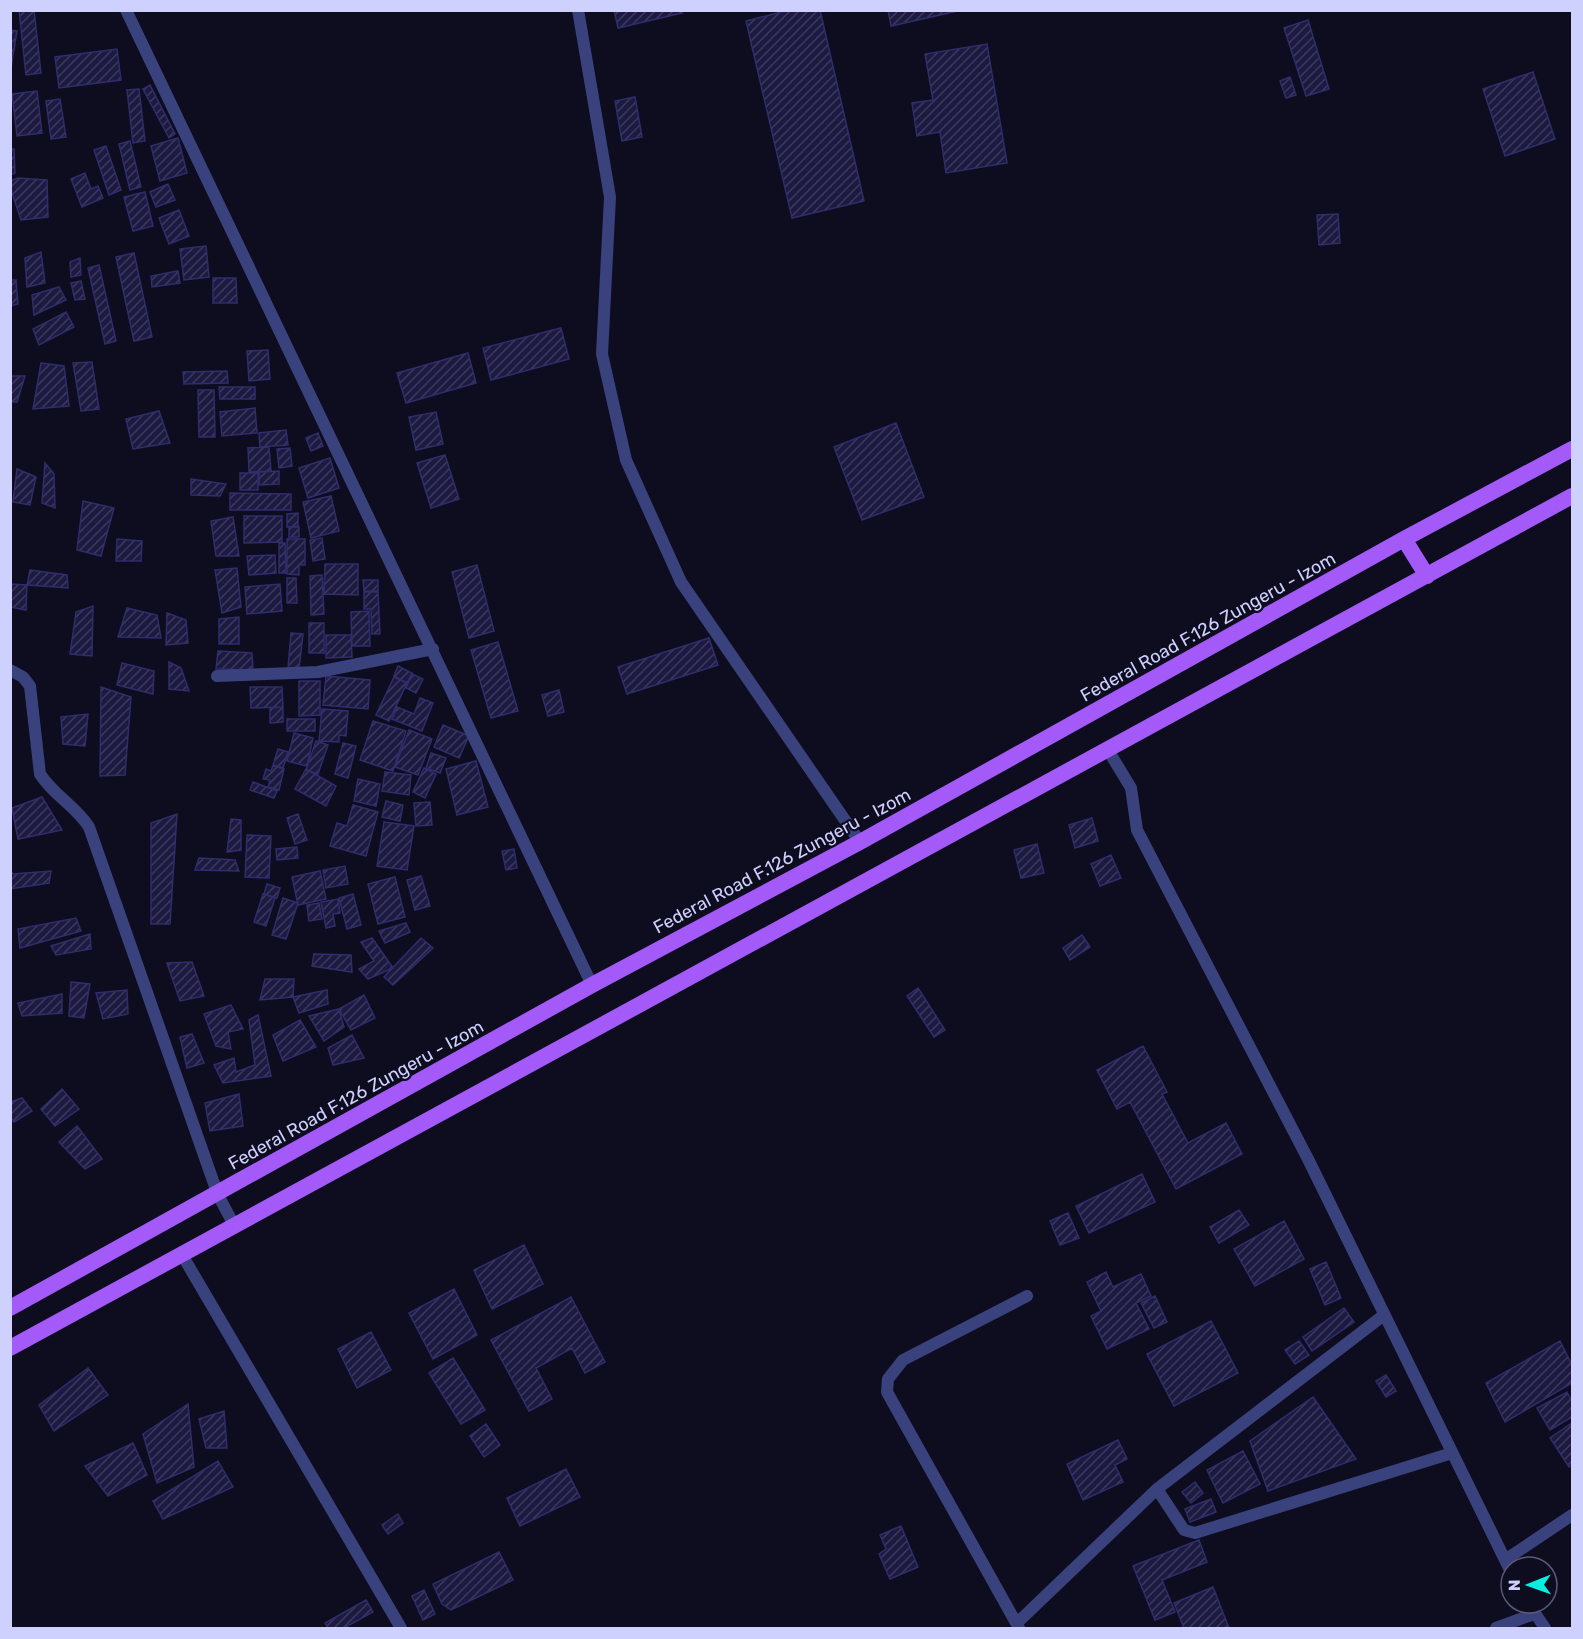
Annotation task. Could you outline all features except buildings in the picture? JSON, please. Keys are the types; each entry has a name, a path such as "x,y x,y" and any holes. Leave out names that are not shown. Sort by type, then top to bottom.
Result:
{"main road":[{"name":"Federal Road F.126 Zungeru - Izom","path":"10,1308 218,1195 592,985 860,842 1404,539 1572,449"},
{"path":"10,1348 1572,496"},
{"path":"1404,539 1427,576"}],"street":[{"path":"126,10 592,985"},
{"path":"578,10 610,197 602,354 626,460 681,582 860,842"},
{"path":"217,676 318,672 433,649"},
{"path":"10,670 23,677 30,686 40,774 46,783 81,813 89,827 218,1195 234,1225"},
{"path":"1108,750 1131,789 1137,830 1308,1159 1502,1555"},
{"path":"181,1253 401,1629"},
{"path":"1027,1296 903,1360 888,1379 887,1392 1018,1626 1157,1489 1384,1315"},
{"path":"1157,1489 1184,1530 1195,1533 1452,1452"},
{"path":"1512,1555 1572,1515"},
{"path":"1496,1629 1520,1615"},
{"path":"1535,1615 1545,1629"}]}
